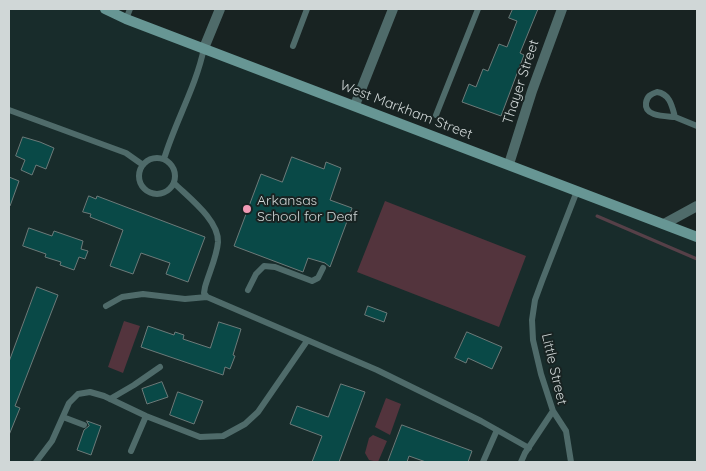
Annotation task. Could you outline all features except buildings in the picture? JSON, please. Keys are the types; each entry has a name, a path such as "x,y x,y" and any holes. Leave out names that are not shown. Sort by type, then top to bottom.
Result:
{"main road":[{"name":"West Markham Street","path":"105,9 128,14 204,48 697,237"}],"street":[{"path":"204,48 220,9"},
{"path":"355,105 393,9"},
{"name":"Thayer Street","path":"509,164 532,91 562,9"},
{"path":"664,224 697,206"}],"lane":[{"path":"293,46 307,9"},
{"path":"436,115 478,9"},
{"path":"164,159 198,71 204,48"},
{"path":"675,117 670,99 664,94 657,92 650,94 647,98 646,106 651,113 675,117 697,126"},
{"path":"9,110 126,153 143,165"},
{"path":"152,159 164,159 169,162 175,171 174,183 167,192 150,194 146,191 139,177 143,165 152,159"},
{"path":"174,183 208,217 214,226 217,237 215,253 204,293 207,298"},
{"name":"Little Street","path":"521,462 553,411 535,353 533,312 542,281 577,191"},
{"path":"248,290 256,274 264,266 275,268 312,282 318,278 323,268"},
{"path":"106,306 122,297 143,294 185,299 207,298 377,370 529,448"},
{"path":"36,462 52,441 72,398 83,393 90,392 110,399 200,438 216,437 232,432 246,424 258,412 308,341"},
{"path":"110,399 160,367"},
{"path":"553,411 566,431 571,462"},
{"path":"131,451 146,416"},
{"path":"63,417 84,425"},
{"path":"483,462 497,430"}],"shaded area":[{"path":"9,9 105,9 697,237 697,462 9,462"},
{"path":"385,201 526,256 499,327 357,272"},
{"path":"124,321 140,326 123,373 108,367"},
{"path":"386,398 401,404 390,435 375,427"},
{"path":"373,435 387,441 378,462 369,460 365,453 369,438"}],"waterway":[{"path":"597,216 697,259"}],"place":[{"name":"Arkansas School for Deaf","path":"247,209"}]}
